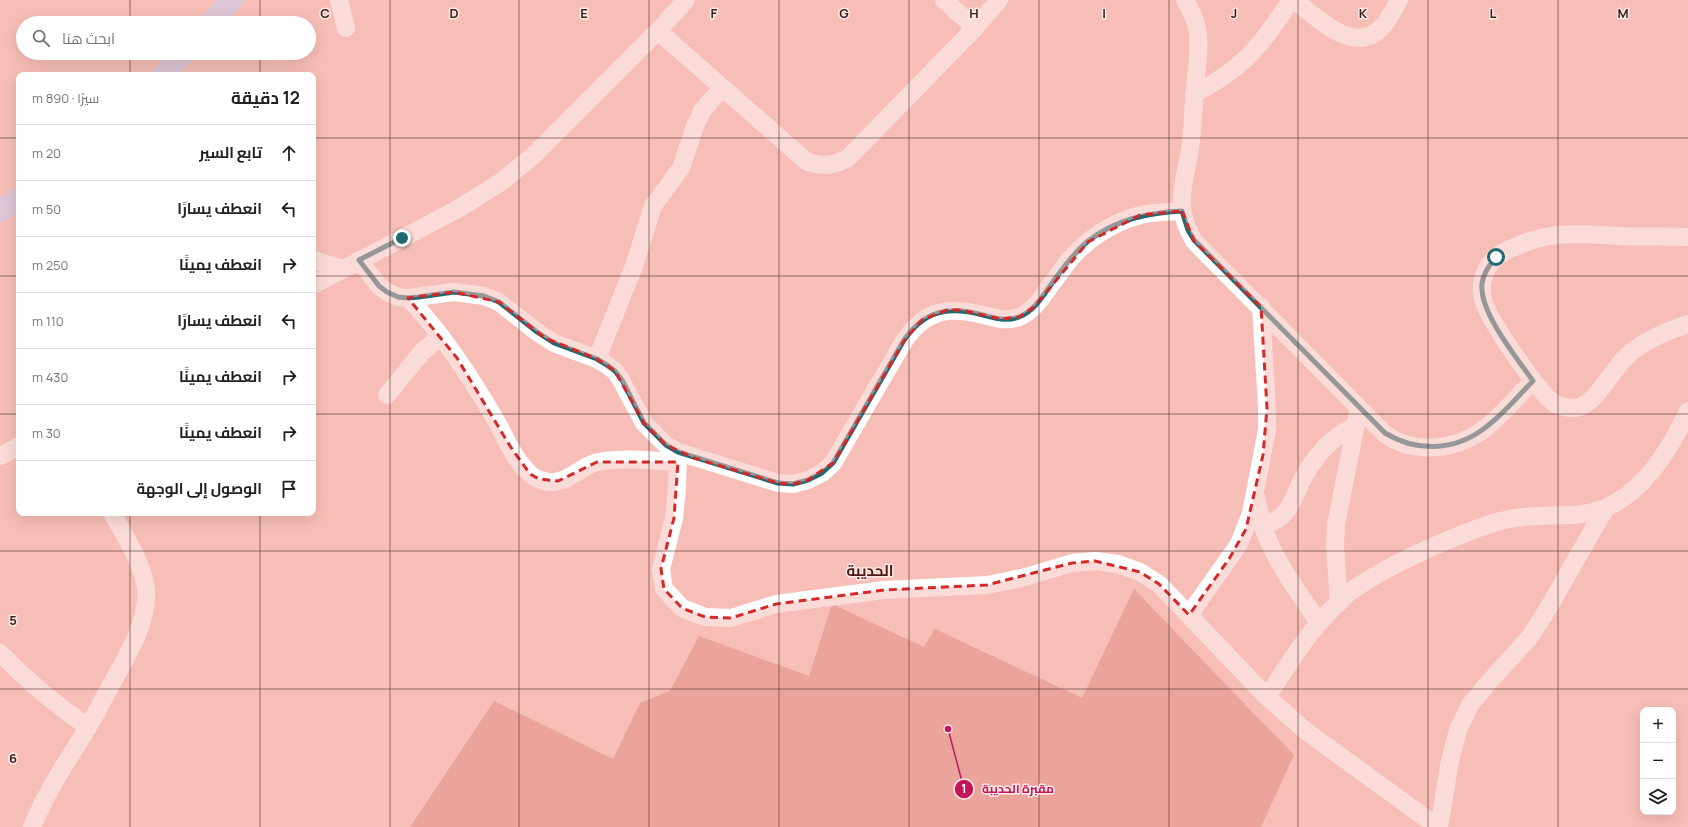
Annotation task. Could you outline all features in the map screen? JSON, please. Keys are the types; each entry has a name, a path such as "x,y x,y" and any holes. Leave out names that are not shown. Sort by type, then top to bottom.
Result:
{"main road":[{"path":"217,16 232,0"},
{"path":"166,72 177,60"},
{"path":"0,211 16,200"}],"street":[{"path":"339,0 346,28"},
{"path":"316,283 456,210 502,182 534,155 658,31 686,0"},
{"path":"944,0 975,28"},
{"path":"658,31 806,161 817,165 827,166 848,158 975,28 999,0"},
{"path":"1185,0 1197,27 1199,42 1194,94 1193,127 1181,193 1182,211 1188,230 1194,240 1359,408 1385,433 1404,443 1424,448 1446,447 1466,440 1483,429 1533,381"},
{"path":"1194,94 1221,78 1248,57 1269,32 1291,0"},
{"path":"1294,0 1336,32 1352,37 1363,37 1373,34 1382,27 1399,0"},
{"path":"597,359 634,266 653,206 681,168 695,126 702,111 722,88"},
{"path":"408,298 441,336 494,417 510,446 524,467 530,474 539,479 548,482 558,482 597,462 678,457 778,483 793,484 808,480 822,473 833,463 904,340 912,329 922,320 947,310 961,310 1001,319 1019,317 1034,307 1071,258 1098,235 1140,215 1158,212 1182,211"},
{"path":"1688,237 1618,236 1580,233 1550,235 1528,241 1509,249 1496,257 1487,269 1482,283 1482,298 1496,325 1533,381 1555,404 1565,407 1576,408 1586,404 1594,398 1612,372 1628,355 1647,341 1667,330 1688,324"},
{"path":"316,260 343,269"},
{"path":"359,260 379,286 398,297 408,298 454,292 484,296 499,302 541,335 554,343 597,359 615,371 644,423 653,434 678,457 674,518 661,569 664,589 682,608 705,617 731,618 776,604 884,590 988,585 1022,578 1072,563 1095,561 1118,564 1140,572 1159,584 1268,697 1307,732 1438,827 1450,762 1458,730 1470,705 1529,638 1546,612 1605,509"},
{"path":"1189,615 1239,544 1251,513 1267,423 1264,336 1261,307"},
{"path":"387,395 422,352 441,336"},
{"path":"1339,602 1335,546 1336,525 1359,408"},
{"path":"1268,697 1305,639 1339,602 1353,590 1375,576 1424,552 1488,525 1518,517 1572,516 1590,514 1621,501 1635,491 1660,462 1688,411"},
{"path":"1263,527 1284,514 1292,503 1308,472 1329,444 1340,433 1355,426"},
{"path":"0,456 16,448"},
{"path":"1255,495 1263,527 1269,542 1280,563 1319,623"},
{"path":"32,827 49,790 88,727 130,651 146,605 146,590 143,573 114,516"},
{"path":"0,653 49,699 88,727"}],"highlighted area":[{"path":"1182,211 1194,241 1261,307 1267,408 1263,455 1246,529 1229,559 1189,615 1159,584 1140,572 1095,561 1072,563 987,585 884,590 776,604 731,618 705,617 682,608 664,589 661,569 674,518 678,462 597,462 558,481 539,479 530,474 510,446 457,358 408,298 454,292 499,302 545,338 597,359 615,371 644,423 666,445 694,458 778,483 793,484 808,480 833,463 904,341 922,320 947,310 961,310 1001,319 1019,317 1034,307 1088,242 1140,215"}],"shaded area":[{"path":"1134,589 1294,755 1261,827 410,827 494,701 613,759 640,703 670,691 699,636 809,676 832,604 924,647 935,629 1082,698"}],"place":[{"name":"مقبرة الحديبة","path":"948,729"}],"district":[{"name":"الحديبة","path":"870,570"}],"route":[{"path":"402,238 359,260 379,286 387,292 398,297 408,298 438,293 470,293 484,296 499,302 545,338 564,348 597,359 615,371 622,380 634,407 644,423 653,434 666,445 678,452 694,458 738,469 778,483 793,484 808,480 822,473 833,463 904,340 912,329 922,320 947,310 961,310 1001,319 1019,317 1034,307 1071,258 1088,242 1103,231 1121,223 1140,215 1158,212 1182,211 1188,230 1203,250 1385,433 1404,443 1424,448 1446,447 1466,440 1483,429 1533,381 1488,312 1482,298 1482,283 1487,269 1496,257"}]}
